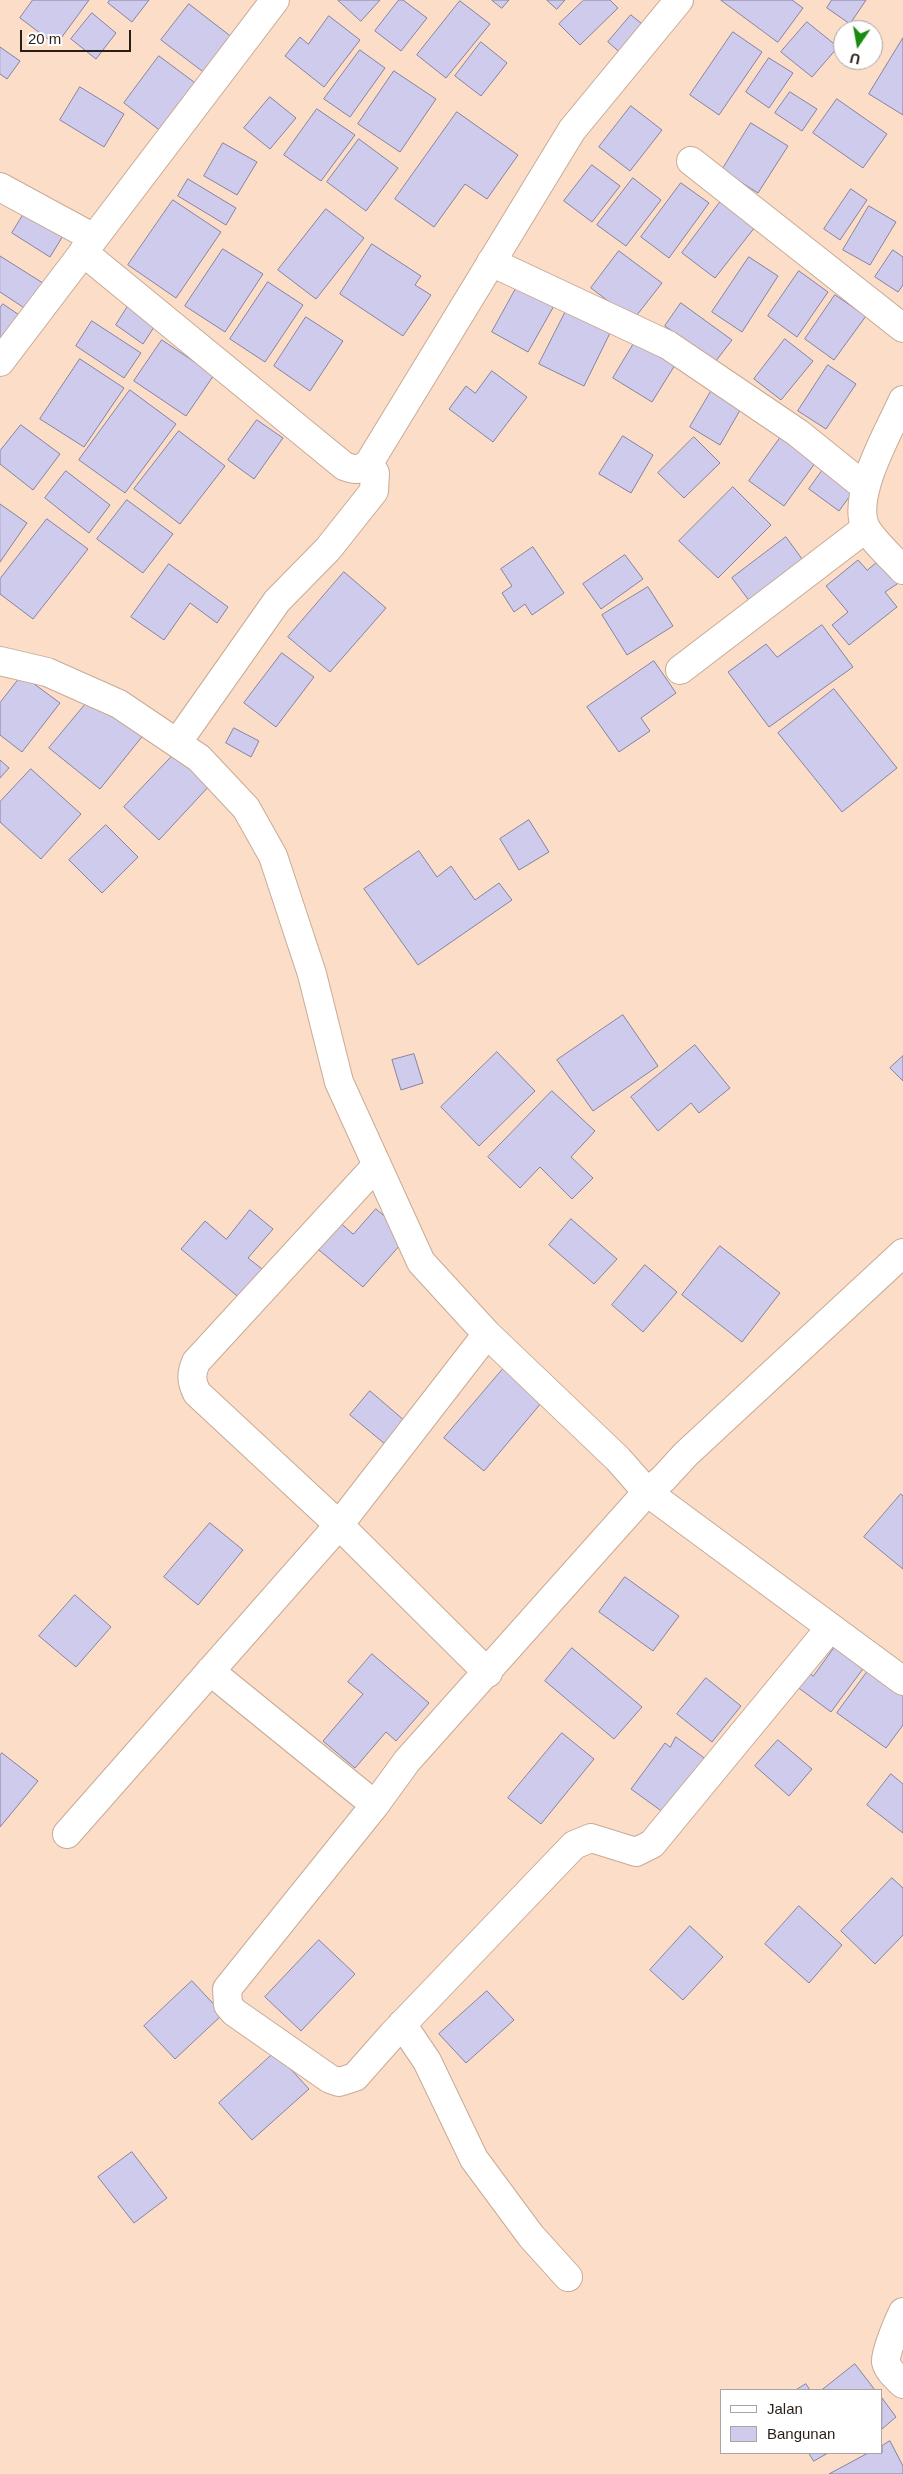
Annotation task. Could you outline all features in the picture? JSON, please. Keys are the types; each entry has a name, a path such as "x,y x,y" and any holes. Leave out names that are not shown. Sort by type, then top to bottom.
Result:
{"street":[{"path":"0,362 276,0"},
{"path":"0,187 88,245 344,466 353,469 363,469 369,463 572,130 679,0"},
{"path":"691,161 903,328"},
{"path":"492,262 668,345 798,434 865,487"},
{"path":"903,400 865,487 861,508 866,528 903,570"},
{"path":"177,743 277,601 328,549 374,492 375,473 369,463"},
{"path":"680,670 866,528"},
{"path":"0,661 48,672 118,704 199,758 246,808 274,856 312,974 339,1082 421,1262 487,1334 618,1459 655,1485 830,1628 903,1681"},
{"path":"377,1166 196,1362 192,1373 192,1384 197,1394 339,1525 488,1673"},
{"path":"830,1628 652,1844 636,1852 591,1838 574,1845 402,2024 356,2076 348,2081 339,2082 330,2079 234,2012 228,2005 226,1997 228,1989 375,1805 407,1761 655,1485 903,1253"},
{"path":"67,1834 339,1525 487,1334"},
{"path":"210,1671 375,1805"},
{"path":"402,2024 426,2061 474,2159 531,2236 568,2277"},
{"path":"903,2312 896,2325 885,2359 888,2368 903,2384"}],"building":[{"path":"33,0 89,0 56,45 20,18"},
{"path":"110,0 149,0 132,22 108,3"},
{"path":"338,0 380,0 361,21"},
{"path":"399,0 403,0 427,18 401,51 375,31"},
{"path":"492,0 509,0 502,8"},
{"path":"547,0 565,0 557,9"},
{"path":"584,0 610,0 618,8 580,45 559,24"},
{"path":"721,0 792,0 803,8 778,42"},
{"path":"832,0 866,0 853,20 844,20 827,8"},
{"path":"460,1 490,24 446,78 417,55"},
{"path":"189,4 233,38 206,74 161,40"},
{"path":"92,13 116,33 96,59 71,39"},
{"path":"631,15 646,27 623,55 608,42"},
{"path":"329,16 360,40 324,87 285,56 300,37 308,44"},
{"path":"807,22 833,43 833,53 812,77 781,52"},
{"path":"733,32 762,52 719,115 690,95"},
{"path":"903,38 903,115 869,94"},
{"path":"481,42 507,63 481,96 455,76"},
{"path":"0,47 20,61 7,79 0,74"},
{"path":"360,50 385,68 350,117 324,99"},
{"path":"159,56 198,85 162,132 124,103"},
{"path":"769,58 793,73 769,108 746,92"},
{"path":"394,71 436,99 400,152 358,124"},
{"path":"80,87 124,114 104,147 60,120"},
{"path":"790,92 817,109 802,131 775,113"},
{"path":"270,97 296,118 270,149 244,128"},
{"path":"837,99 887,134 863,168 813,133"},
{"path":"631,106 662,130 630,171 599,147"},
{"path":"317,109 355,135 321,181 284,155"},
{"path":"457,112 518,155 487,199 465,184 434,227 395,199"},
{"path":"751,123 788,146 758,193 722,170"},
{"path":"359,139 398,168 366,211 327,182"},
{"path":"223,143 257,162 237,195 204,176"},
{"path":"592,165 620,186 592,222 564,201"},
{"path":"633,178 661,200 626,246 597,225"},
{"path":"188,179 236,208 226,225 178,196"},
{"path":"681,183 709,203 669,258 641,237"},
{"path":"851,189 867,200 840,240 824,229"},
{"path":"173,200 221,232 176,298 128,265"},
{"path":"721,201 755,227 715,278 682,253"},
{"path":"869,206 896,222 870,265 843,250"},
{"path":"28,207 66,231 50,257 12,233"},
{"path":"326,209 364,238 316,299 278,270"},
{"path":"372,244 421,276 415,285 431,295 403,336 340,294"},
{"path":"223,249 263,274 225,332 185,306"},
{"path":"893,250 903,257 903,285 898,292 875,277"},
{"path":"619,251 662,283 633,320 591,288"},
{"path":"0,256 46,285 29,311 0,292"},
{"path":"749,257 778,276 742,332 712,312"},
{"path":"799,271 828,292 797,337 768,316"},
{"path":"268,282 303,305 265,362 230,339"},
{"path":"519,283 555,304 528,352 492,332"},
{"path":"835,295 866,316 834,360 805,339"},
{"path":"130,303 158,321 143,344 116,325"},
{"path":"681,303 732,340 715,362 665,326"},
{"path":"3,304 25,319 0,353 0,308"},
{"path":"567,309 611,331 584,386 539,364"},
{"path":"306,317 343,341 310,391 274,366"},
{"path":"92,321 141,353 124,378 76,346"},
{"path":"785,339 813,361 781,400 754,379"},
{"path":"162,340 214,375 186,416 134,381"},
{"path":"636,340 675,365 652,402 613,378"},
{"path":"80,359 124,388 84,447 40,419"},
{"path":"828,365 856,384 826,429 798,411"},
{"path":"492,371 527,397 493,442 449,409 466,386 475,393"},
{"path":"713,388 743,405 720,445 690,427"},
{"path":"130,390 176,424 125,493 79,460"},
{"path":"257,420 283,438 254,479 228,460"},
{"path":"21,425 60,454 33,490 0,464 0,451"},
{"path":"179,431 225,466 180,524 134,489"},
{"path":"783,434 818,459 784,506 749,481"},
{"path":"623,436 653,455 631,493 599,474"},
{"path":"694,437 720,463 684,498 658,473"},
{"path":"827,464 857,486 839,511 809,489"},
{"path":"66,471 110,505 89,533 45,498"},
{"path":"733,487 771,525 718,578 679,541"},
{"path":"127,500 173,534 143,573 97,539"},
{"path":"0,504 27,523 0,562"},
{"path":"47,519 88,549 33,619 0,594 0,579"},
{"path":"786,537 808,567 754,607 732,578"},
{"path":"533,547 564,593 532,615 525,604 514,612 502,593 512,586 501,569"},
{"path":"625,555 643,579 601,609 583,584"},
{"path":"881,559 900,582 885,592 897,607 849,645 832,625 848,612 826,586 858,560 867,570"},
{"path":"169,564 228,607 217,623 190,603 164,640 131,617"},
{"path":"344,572 386,608 330,672 288,637"},
{"path":"648,587 673,626 627,655 602,615"},
{"path":"822,625 853,667 769,727 728,672 766,644 777,657"},
{"path":"282,653 314,677 276,727 244,703"},
{"path":"654,661 676,693 641,718 650,731 619,752 587,707"},
{"path":"22,675 60,703 22,752 0,735 0,703"},
{"path":"834,689 897,768 842,812 778,733"},
{"path":"94,694 145,733 100,789 49,748"},
{"path":"234,728 259,741 251,757 226,743"},
{"path":"176,752 211,784 159,840 124,807"},
{"path":"0,760 9,768 0,778"},
{"path":"31,769 81,814 41,859 0,822 0,802"},
{"path":"529,820 549,852 519,870 500,839"},
{"path":"106,825 138,857 102,893 69,860"},
{"path":"419,851 437,877 451,866 475,900 499,883 512,900 418,965 364,889"},
{"path":"623,1015 658,1066 593,1111 557,1060"},
{"path":"695,1045 730,1088 699,1113 691,1103 658,1131 631,1097"},
{"path":"497,1052 535,1091 479,1146 441,1107"},
{"path":"414,1054 423,1083 401,1090 392,1060"},
{"path":"903,1056 903,1081 890,1068"},
{"path":"552,1091 595,1131 571,1157 593,1178 572,1199 540,1167 520,1188 488,1157"},
{"path":"376,1209 408,1236 363,1287 313,1245 336,1219 353,1234"},
{"path":"250,1210 273,1229 248,1258 266,1272 242,1300 181,1249 205,1221 226,1239"},
{"path":"571,1219 617,1259 594,1284 549,1245"},
{"path":"720,1246 780,1293 742,1342 682,1295"},
{"path":"645,1265 677,1292 643,1332 612,1305"},
{"path":"503,1369 542,1402 484,1471 444,1438"},
{"path":"370,1391 405,1421 385,1444 350,1415"},
{"path":"901,1494 903,1496 903,1569 864,1537"},
{"path":"210,1523 243,1550 198,1605 164,1577"},
{"path":"625,1577 679,1616 653,1651 599,1612"},
{"path":"75,1595 111,1627 76,1667 39,1636"},
{"path":"839,1641 868,1662 831,1712 792,1683 803,1668 813,1676"},
{"path":"572,1648 642,1707 614,1739 545,1681"},
{"path":"372,1654 429,1703 396,1741 386,1732 355,1768 323,1741 363,1694 348,1682"},
{"path":"873,1664 903,1685 903,1725 886,1748 837,1713"},
{"path":"706,1678 741,1706 712,1742 677,1714"},
{"path":"562,1733 594,1759 541,1824 508,1798"},
{"path":"676,1737 707,1760 667,1815 631,1789 665,1743 670,1747"},
{"path":"778,1740 812,1769 789,1796 755,1766"},
{"path":"2,1753 38,1781 0,1827 0,1756"},
{"path":"891,1774 903,1784 903,1833 867,1805"},
{"path":"892,1878 903,1888 903,1935 875,1964 841,1931"},
{"path":"799,1906 842,1945 809,1983 765,1944"},
{"path":"690,1926 723,1957 683,2000 650,1970"},
{"path":"319,1940 355,1974 301,2031 265,1997"},
{"path":"192,1981 223,2014 175,2059 144,2026"},
{"path":"487,1991 514,2020 466,2063 439,2034"},
{"path":"275,2052 309,2089 252,2140 219,2103"},
{"path":"132,2152 167,2198 134,2223 98,2177"},
{"path":"855,2364 874,2389 823,2389"},
{"path":"806,2384 809,2389 798,2389"},
{"path":"883,2399 896,2417 883,2428"},
{"path":"890,2441 903,2466 903,2474 829,2474 866,2454 883,2454 883,2445"},
{"path":"810,2454 826,2454 814,2461"}]}
